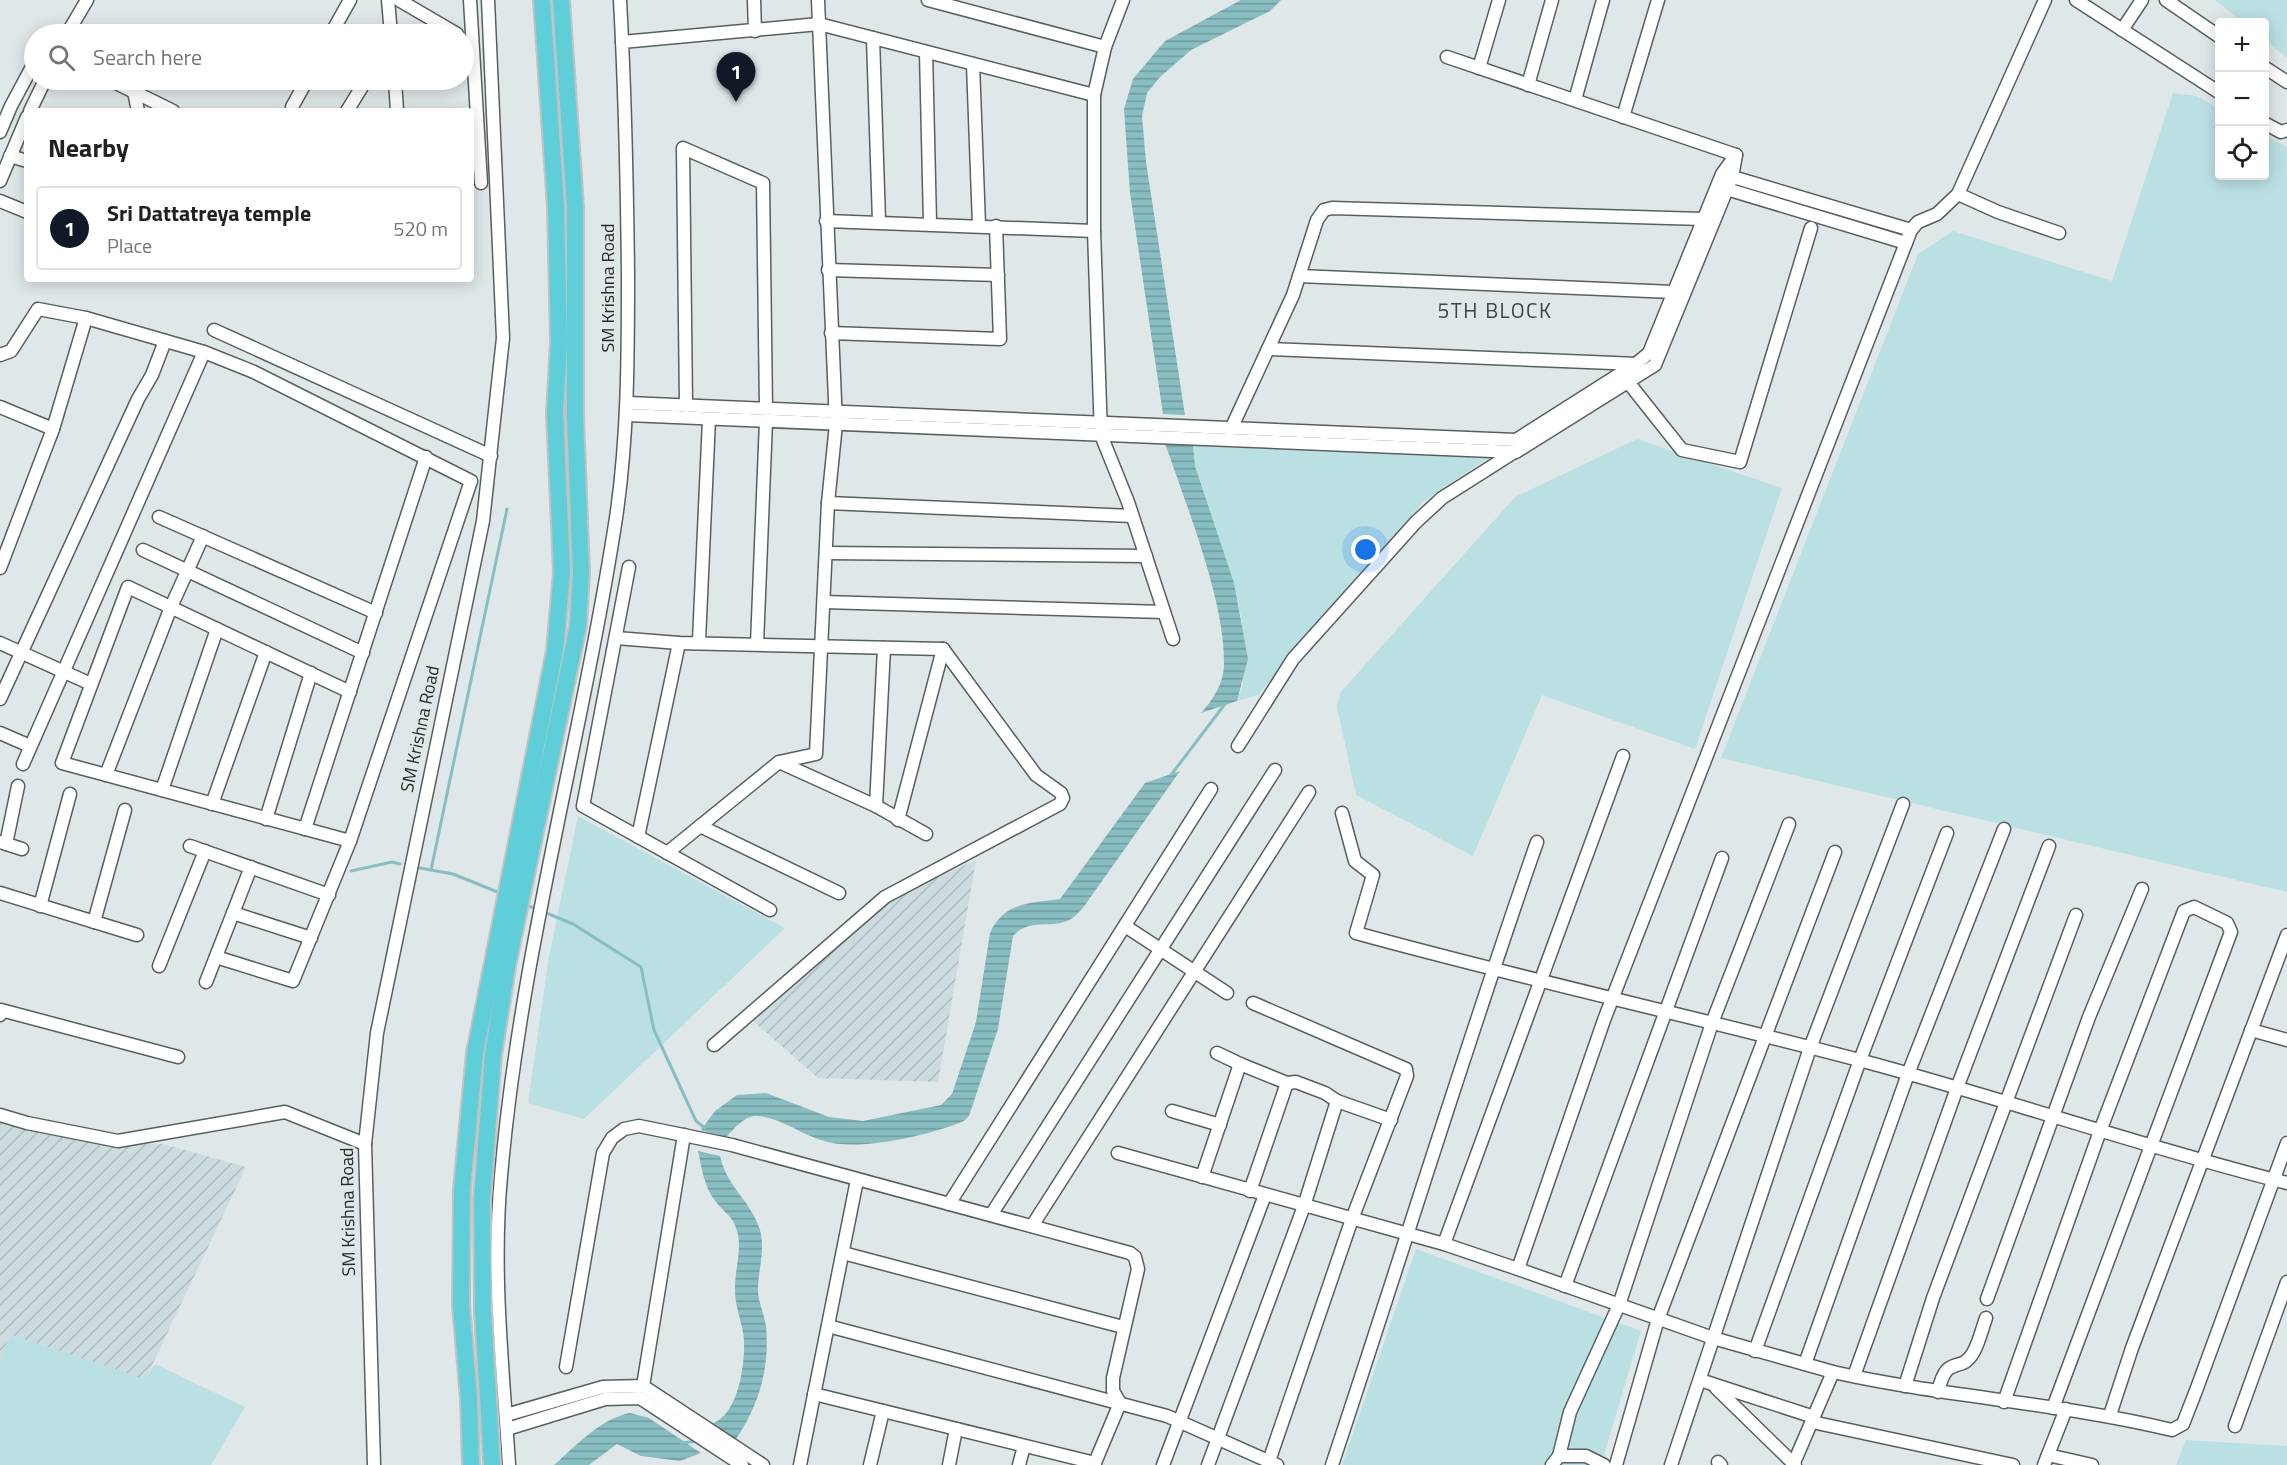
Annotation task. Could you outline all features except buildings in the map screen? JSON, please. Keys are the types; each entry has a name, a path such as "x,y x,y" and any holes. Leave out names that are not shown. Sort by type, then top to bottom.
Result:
{"highway":[{"name":"SM Krishna Road","path":"492,1465 483,1312 482,1199 493,1055 508,961 578,626 581,573 575,416 575,207 562,159 542,0"},
{"name":"SM Krishna Road","path":"471,1465 469,1399 461,1305 461,1212 475,1053 559,623 562,572 555,412 562,159 561,0"}],"street":[{"path":"73,24 87,0"},
{"path":"337,24 350,0"},
{"path":"388,0 390,24"},
{"path":"399,0 440,24"},
{"path":"469,24 470,0"},
{"name":"SM Krishna Road","path":"374,1465 365,1144 377,1034 483,521 503,338 488,0"},
{"path":"754,0 755,31"},
{"path":"667,853 779,762 816,754 820,644 835,418 818,0"},
{"path":"928,0 1105,46"},
{"path":"1123,0 1105,46 1094,95 1094,231 1101,429 1173,639"},
{"path":"1479,68 1499,0"},
{"path":"1528,85 1552,0"},
{"path":"1575,100 1603,0"},
{"path":"1623,117 1658,0"},
{"path":"1518,1269 1612,997 1911,230 1918,222 1937,214 1958,194 2045,0"},
{"path":"2076,0 2215,90"},
{"path":"2122,30 2142,0"},
{"path":"2166,0 2215,33"},
{"name":"SM Krishna Road","path":"509,1465 498,1280 500,1179 514,1059 616,517 628,409 627,118 621,1"},
{"path":"622,42 819,24 1094,95"},
{"path":"873,38 879,221"},
{"path":"926,52 930,223"},
{"path":"628,409 686,406 766,415 1516,446 1654,365 1736,155 1448,57"},
{"path":"973,64 979,225"},
{"path":"2269,70 2287,82"},
{"path":"0,132 10,106 24,81"},
{"path":"31,108 40,90"},
{"path":"130,90 167,108"},
{"path":"292,107 301,90"},
{"path":"349,108 360,90"},
{"path":"396,90 397,108"},
{"path":"472,90 481,183"},
{"path":"134,92 137,108"},
{"path":"0,181 24,124"},
{"path":"2269,125 2281,132 2287,130"},
{"path":"686,406 683,148 764,183 766,415 757,644"},
{"path":"10,156 24,160"},
{"path":"1727,176 1911,230"},
{"path":"1238,746 1293,660 1416,522 1442,498 1649,353 1703,219 1722,188"},
{"path":"1722,188 1906,243"},
{"path":"1958,194 1998,212 2059,233"},
{"path":"0,201 24,211"},
{"path":"1231,429 1299,276 1317,220 1324,210 1332,208 1703,219"},
{"path":"826,221 879,221 1094,231"},
{"path":"831,333 1000,339 996,226"},
{"path":"1628,382 1682,450 1740,462 1811,228"},
{"path":"828,270 998,275"},
{"path":"1299,276 1673,291"},
{"path":"0,355 11,351 38,309 86,318 204,352 254,372 471,481 350,841 293,981 216,957"},
{"path":"0,568 53,429 86,318"},
{"path":"214,330 491,456"},
{"path":"0,699 138,399 152,375 165,341"},
{"path":"1268,349 1654,365"},
{"path":"22,764 204,352"},
{"path":"0,407 53,429"},
{"path":"628,409 709,419 766,415"},
{"path":"699,642 709,419"},
{"path":"1101,429 1231,429 1516,446"},
{"path":"305,829 426,458"},
{"path":"828,503 1132,516"},
{"path":"159,517 376,613"},
{"path":"106,775 171,607 203,536"},
{"path":"142,550 363,653"},
{"path":"826,553 1146,556"},
{"path":"629,567 583,806 770,910"},
{"path":"350,692 128,587 62,763 350,841"},
{"path":"824,602 1164,612"},
{"path":"162,790 217,629"},
{"path":"616,638 679,643 820,644 943,649"},
{"path":"0,643 92,684"},
{"path":"638,837 679,643"},
{"path":"876,806 884,648"},
{"path":"898,820 943,649"},
{"path":"714,1045 885,897 1060,804 1063,798 1061,793 1036,775 943,649"},
{"path":"212,804 266,652"},
{"path":"266,819 311,673"},
{"path":"0,733 30,746"},
{"path":"1444,1244 1623,756"},
{"path":"779,762 876,806 926,834"},
{"path":"991,1215 1275,770"},
{"path":"18,786 3,843 22,849"},
{"path":"949,1204 1211,789"},
{"path":"1032,1226 1309,792"},
{"path":"39,906 70,794"},
{"path":"1671,1465 1810,1048 1903,804"},
{"path":"94,922 125,810"},
{"path":"1342,813 1355,861 1373,875 1356,933 1492,970 1612,997 1860,1060 2149,1146 2287,1183"},
{"path":"1604,1465 1586,1456 1556,1461 1570,1412 1619,1305 1712,1023 1789,824"},
{"path":"700,826 839,893"},
{"path":"1805,1364 1908,1074 2004,829"},
{"path":"1755,1351 1860,1060 1947,833"},
{"path":"1332,1465 1409,1234 1492,970 1537,842"},
{"path":"190,846 329,895"},
{"path":"1854,1376 1957,1088 2049,846"},
{"path":"159,966 205,851"},
{"path":"1616,1465 1658,1319 1767,1037 1835,852"},
{"path":"1565,1286 1664,1010 1722,858"},
{"path":"206,982 251,867"},
{"path":"1987,1299 2089,1017 2142,889"},
{"path":"0,893 137,935"},
{"path":"2004,1402 2100,1131 2184,911 2193,907 2227,923 2231,932 2149,1146 2060,1408 2046,1460 2088,1464"},
{"path":"233,913 311,938"},
{"path":"1905,1386 1933,1298 2004,1101 2076,915"},
{"path":"1125,926 1227,993"},
{"path":"2109,1415 2287,935"},
{"path":"828,1326 1120,1403 1180,1422 1273,1463 1352,1219 1405,1083 1406,1069 1253,1003"},
{"path":"0,1011 178,1057"},
{"path":"2251,1030 2287,1040"},
{"path":"1217,1053 1287,1083 1296,1082 1336,1101 1391,1120"},
{"path":"1202,1177 1240,1064"},
{"path":"1250,1191 1287,1083"},
{"path":"1208,1465 1304,1206 1336,1101"},
{"path":"1172,1111 1220,1125"},
{"path":"0,1115 27,1123 118,1141 285,1112 365,1144"},
{"path":"566,1367 603,1153 612,1138 624,1129 639,1126 732,1145 1130,1253 1135,1257 1138,1269 1113,1378 1113,1391 1120,1403"},
{"path":"643,1386 684,1135"},
{"path":"1118,1153 1444,1244 1755,1351 1854,1376 1905,1386 2004,1402 2109,1415 2172,1430 2183,1424 2287,1143"},
{"path":"800,1465 857,1180"},
{"path":"1163,1465 1265,1195"},
{"path":"843,1253 1123,1327"},
{"path":"2235,1426 2287,1282"},
{"path":"1938,1392 1942,1374 1947,1368 1965,1361 1973,1354 1986,1318"},
{"path":"1713,1385 1794,1465 1833,1371"},
{"path":"1700,1380 1813,1419 2013,1465"},
{"path":"506,1415 603,1387 643,1386 764,1465"},
{"path":"814,1394 1095,1464 1120,1403"},
{"path":"507,1429 605,1399 640,1398 742,1465"},
{"path":"870,1465 883,1411"},
{"path":"949,1465 956,1429"},
{"path":"1019,1465 1023,1446"}],"shaded area":[{"path":"1241,0 1281,0 1270,11 1191,50 1160,77 1147,93 1142,116 1146,162 1185,415 1163,414 1130,193 1124,109 1133,79 1165,41"},
{"path":"2215,0 2287,0 2287,58 2269,43 2269,18 2238,18"},
{"path":"2173,93 2197,96 2215,107 2215,180 2269,180 2269,136 2287,147 2287,892 1721,758 1918,254 1953,231 2112,281"},
{"path":"1637,439 1782,488 1695,749 1542,695 1473,856 1356,795 1337,707 1340,693 1515,497"},
{"path":"1165,443 1193,446 1195,466 1234,583 1248,659 1237,701 1201,713 1214,697 1222,678 1224,671 1223,639 1203,553"},
{"path":"1193,446 1488,458 1424,501 1258,695 1237,701 1243,685 1242,622 1234,583 1195,466"},
{"path":"1180,771 1077,915 1056,924 1026,927 1013,936 998,1029 969,1116 964,1121 933,1132 895,1140 856,1144 824,1141 773,1119 755,1116 739,1124 726,1137 701,1130 715,1111 737,1095 766,1093 829,1117 863,1121 941,1105 952,1094 976,1022 990,933 996,923 1003,915 1019,906 1060,899 1145,783"},
{"path":"578,816 785,928 584,1119 528,1103 549,956"},
{"path":"976,860 938,1082 818,1078 753,1021 898,895"},
{"path":"0,1119 96,1144 163,1144 246,1167 145,1380 11,1335 0,1357"},
{"path":"698,1151 720,1156 733,1185 755,1217 761,1234 758,1291 766,1326 766,1357 757,1399 736,1439 710,1424 727,1412 738,1389 741,1376 744,1340 735,1291 739,1239 732,1220 709,1190"},
{"path":"1416,1249 1641,1331 1601,1465 1342,1465"},
{"path":"11,1335 145,1379 155,1364 245,1407 211,1465 0,1465 0,1357"},
{"path":"630,1413 649,1418 701,1453 680,1461 641,1456 617,1444 589,1465 554,1465 599,1427"},
{"path":"2186,1440 2287,1446 2287,1465 2176,1465"}],"waterway":[{"path":"431,870 507,509"},
{"path":"1171,775 1225,704"},
{"path":"351,871 392,862 400,864"},
{"path":"420,868 453,874 500,893"},
{"path":"525,904 538,910"},
{"path":"544,912 573,924 641,967 654,1030 696,1121 705,1128"},
{"path":"681,1443 698,1441"}],"place":[{"name":"Sri Dattatreya temple","path":"736,102"}],"district":[{"name":"5TH BLOCK","path":"1495,311"}]}
